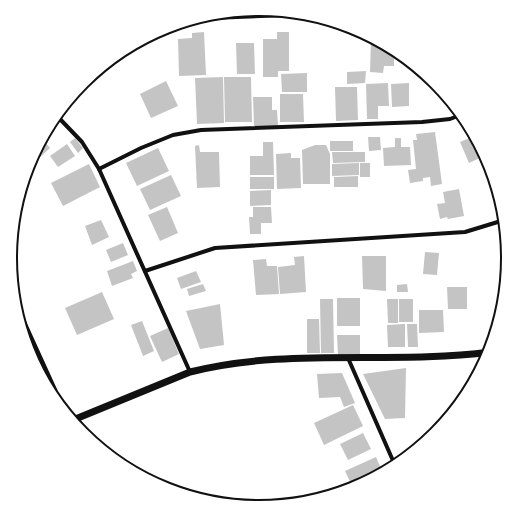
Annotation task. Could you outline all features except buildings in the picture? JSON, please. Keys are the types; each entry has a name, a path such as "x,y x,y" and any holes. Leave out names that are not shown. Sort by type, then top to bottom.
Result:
{"street":[{"path":"99,169 141,148 173,135 201,130 422,122 450,119 456,117"},
{"path":"61,120 82,142 99,169 190,372"},
{"path":"145,271 214,248 465,232 499,222"},
{"path":"33,345 49,380"},
{"path":"77,418 190,372 210,367 259,360 483,352"},
{"path":"348,358 393,461"}]}
